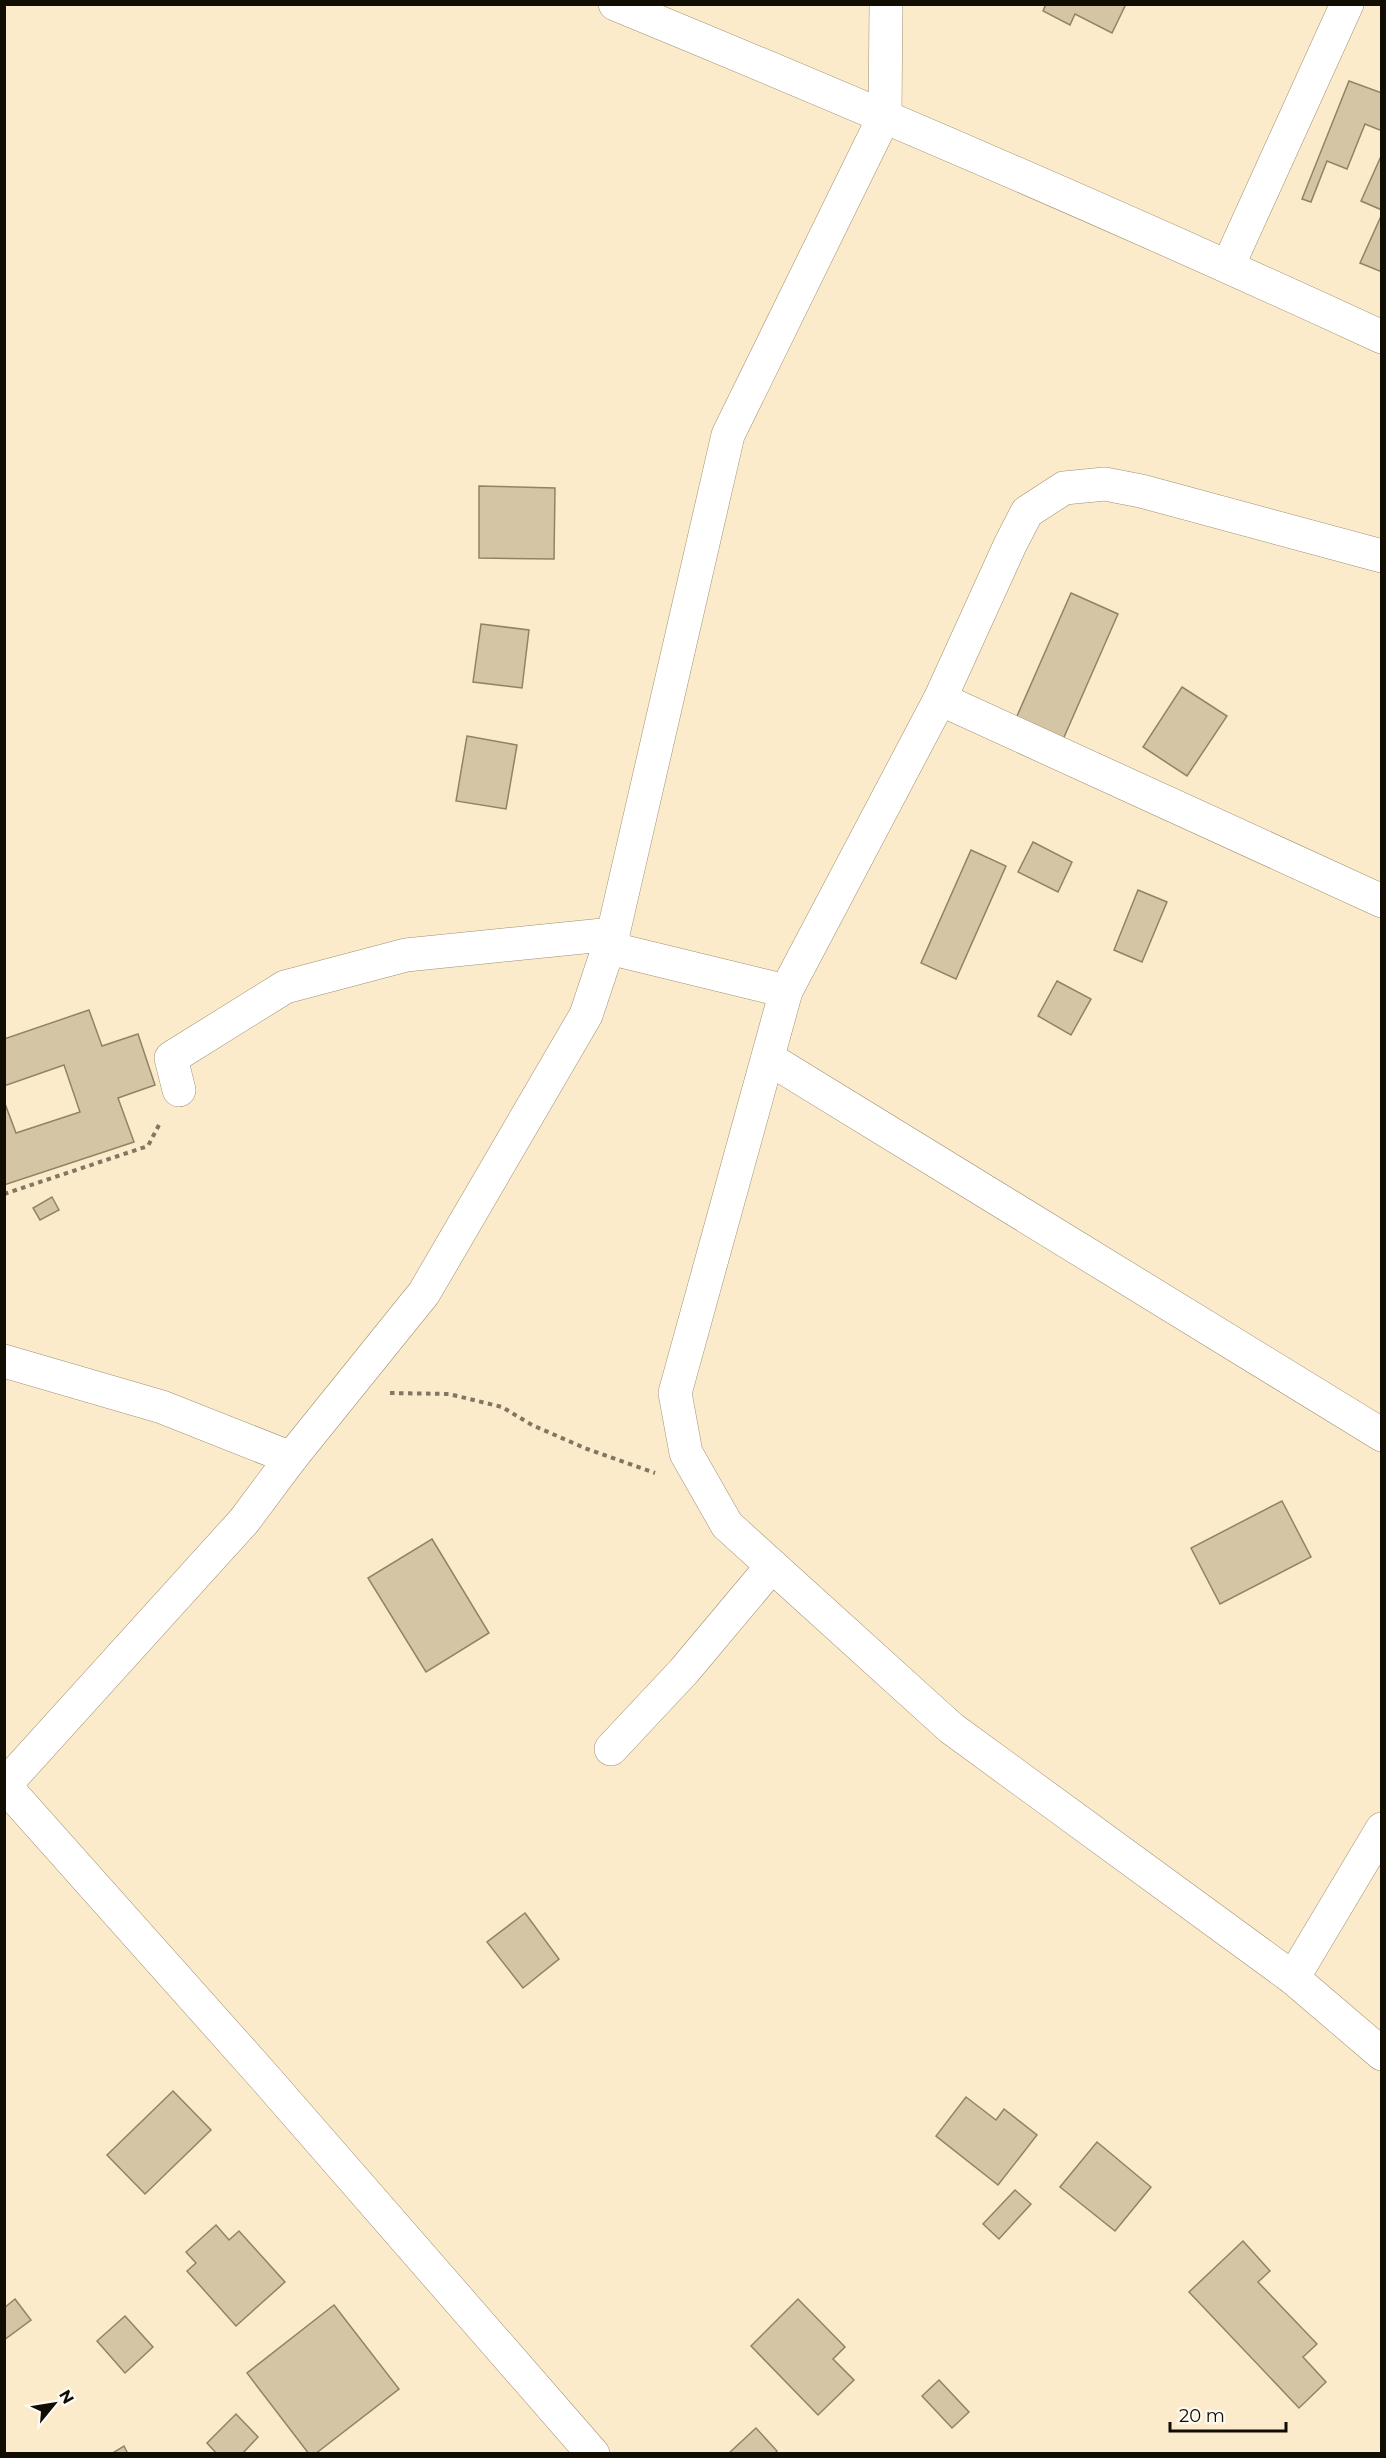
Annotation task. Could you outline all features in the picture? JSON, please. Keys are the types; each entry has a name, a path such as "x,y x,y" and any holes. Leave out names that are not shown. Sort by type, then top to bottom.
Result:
{"street":[{"path":"615,4 885,115 1228,266 1382,337"},
{"path":"593,2454 267,2080 5,1786 244,1521 291,1458 424,1293 586,1016 611,941 728,435 885,115 886,4"},
{"path":"1228,266 1347,4"},
{"path":"1382,556 1141,491 1105,484 1064,488 1027,512 1010,544 940,699 786,991 675,1393 686,1453 726,1525 951,1728 1293,1978 1382,2054"},
{"path":"940,699 1382,902"},
{"path":"179,1090 171,1058 285,987 406,955 611,941 786,991"},
{"path":"768,1058 1382,1435"},
{"path":"4,1361 162,1407 291,1458"},
{"path":"611,1749 684,1671 772,1566"},
{"path":"1293,1978 1382,1828"}],"path":[{"path":"4,1194 148,1146 179,1090"},
{"path":"344,1392 449,1394 502,1407 532,1425 671,1479 695,1470"}],"building":[{"path":"1046,4 1126,4 1112,33 1075,14 1070,25 1043,11"},
{"path":"1349,81 1382,93 1382,131 1365,124 1347,169 1327,161 1311,202 1302,199"},
{"path":"1382,154 1382,210 1361,201"},
{"path":"1382,214 1382,272 1360,263"},
{"path":"479,486 555,488 554,559 479,558"},
{"path":"1071,593 1118,614 1061,744 1014,723"},
{"path":"481,624 529,630 522,688 473,682"},
{"path":"1182,687 1227,716 1187,776 1143,747"},
{"path":"467,736 517,745 506,809 456,801"},
{"path":"1033,842 1072,862 1058,892 1018,872"},
{"path":"971,850 1006,866 956,979 921,963"},
{"path":"1138,890 1167,902 1142,962 1114,950"},
{"path":"1057,981 1091,999 1071,1035 1038,1016"},
{"path":"89,1010 102,1046 138,1034 155,1085 118,1098 134,1142 4,1185 4,1101 16,1133 80,1112 64,1065 4,1086 4,1039"},
{"path":"52,1197 59,1210 40,1220 33,1208"},
{"path":"1282,1501 1311,1557 1220,1604 1191,1548"},
{"path":"432,1539 489,1633 426,1672 368,1578"},
{"path":"525,1913 559,1959 523,1988 487,1942"},
{"path":"173,2091 211,2130 145,2194 107,2155"},
{"path":"966,2097 996,2120 1004,2109 1037,2135 998,2185 936,2136"},
{"path":"1097,2142 1151,2187 1115,2231 1060,2187"},
{"path":"1015,2190 1031,2204 999,2239 983,2224"},
{"path":"216,2225 229,2240 239,2231 285,2282 236,2326 187,2271 196,2263 186,2252"},
{"path":"1243,2241 1270,2271 1258,2282 1317,2344 1303,2357 1326,2382 1299,2408 1189,2292"},
{"path":"15,2299 31,2320 4,2340 4,2308"},
{"path":"798,2299 845,2347 833,2359 854,2380 818,2415 751,2346"},
{"path":"334,2305 399,2389 315,2454 309,2454 247,2373"},
{"path":"125,2316 153,2347 125,2373 97,2341"},
{"path":"939,2380 969,2412 952,2428 922,2396"},
{"path":"236,2414 258,2437 242,2454 217,2454 207,2443"},
{"path":"756,2428 777,2451 775,2454 728,2454"},
{"path":"124,2446 128,2454 111,2454"}]}
